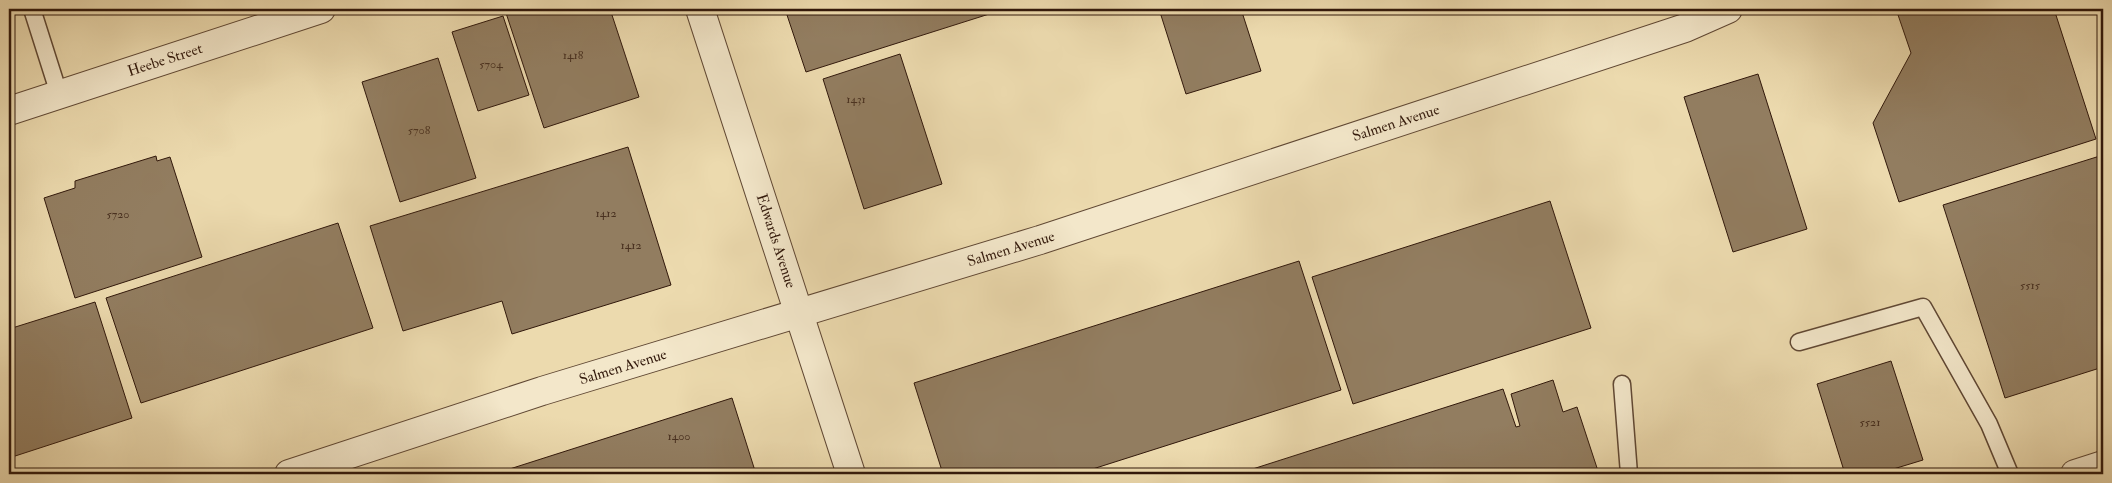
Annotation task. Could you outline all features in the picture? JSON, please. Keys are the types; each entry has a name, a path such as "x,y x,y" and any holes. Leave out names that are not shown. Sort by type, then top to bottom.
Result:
{"street":[{"name":"Heebe Street","path":"9,111 322,9"},
{"name":"Edwards Avenue","path":"700,9 852,474"},
{"name":"Salmen Avenue","path":"289,474 338,467 542,391 1040,240 1685,28 1728,9"},
{"path":"2075,474 2103,465"}],"lane":[{"path":"32,9 59,94"},
{"path":"1799,342 1923,307 1989,424 2010,474"},
{"path":"1622,384 1629,474"}],"building":[{"path":"519,9 610,9 639,97 544,128 506,13"},
{"path":"785,9 1005,9 806,72"},
{"path":"1159,9 1241,9 1261,71 1186,94"},
{"path":"1896,9 2054,9 2096,139 1899,202 1873,123 1911,53"},
{"path":"503,16 529,95 478,111 452,32"},
{"path":"900,54 942,184 864,209 823,79"},
{"path":"438,58 476,178 400,202 362,82"},
{"path":"1758,74 1807,229 1733,252 1684,97"},
{"path":"628,147 671,285 512,334 502,301 403,331 370,226"},
{"path":"2103,155 2103,367 2005,398 1943,205"},
{"path":"156,156 157,161 170,157 202,257 75,298 44,198 75,188 75,181"},
{"path":"1550,201 1591,328 1353,404 1312,277"},
{"path":"338,223 373,328 141,403 106,298"},
{"path":"1299,261 1341,390 1077,474 943,474 914,383"},
{"path":"95,302 132,418 9,458 9,329"},
{"path":"1891,361 1923,460 1877,474 1845,474 1817,384"},
{"path":"1553,380 1563,412 1577,407 1599,474 1237,474 1503,389 1516,427 1520,426 1511,394"},
{"path":"732,398 756,474 494,474"}]}
